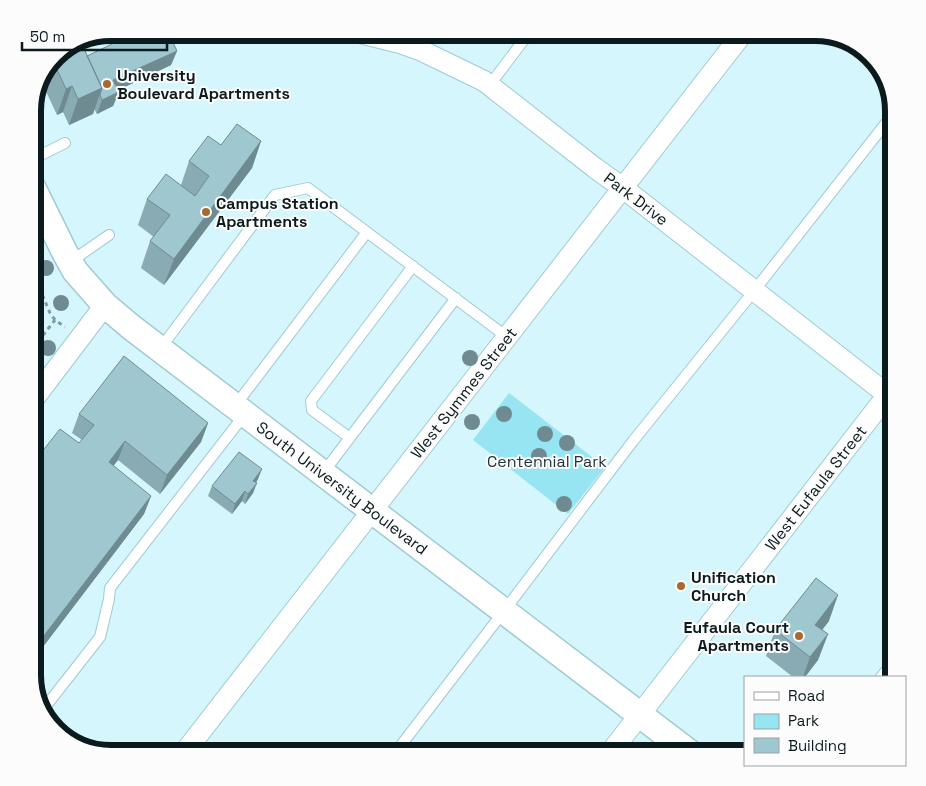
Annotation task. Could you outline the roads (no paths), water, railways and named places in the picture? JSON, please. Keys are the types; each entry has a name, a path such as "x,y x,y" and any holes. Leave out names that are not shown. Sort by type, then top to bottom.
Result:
{"street":[{"name":"Park Drive","path":"393,41 420,50 472,75 489,86 885,389"},
{"name":"West Symmes Street","path":"191,745 736,41"},
{"name":"South University Boulevard","path":"42,231 105,305 131,326 678,745"},
{"path":"41,389 105,305"},
{"name":"West Eufaula Street","path":"617,745 885,403"}],"lane":[{"path":"489,86 522,41"},
{"path":"402,745 633,441 885,125"},
{"path":"41,155 65,143"},
{"path":"160,349 274,195 308,188 508,337"},
{"path":"48,703 100,637 110,588 367,232"},
{"path":"70,262 109,235"},
{"path":"350,438 312,410 311,402 413,266"},
{"path":"323,474 456,298"}],"place":[{"name":"University Boulevard Apartments","path":"107,84"},
{"name":"Campus Station Apartments","path":"206,212"},
{"name":"Unification Church","path":"681,586"},
{"name":"Eufaula Court Apartments","path":"799,636"}],"park label":[{"name":"Centennial Park","path":"547,461"}]}
